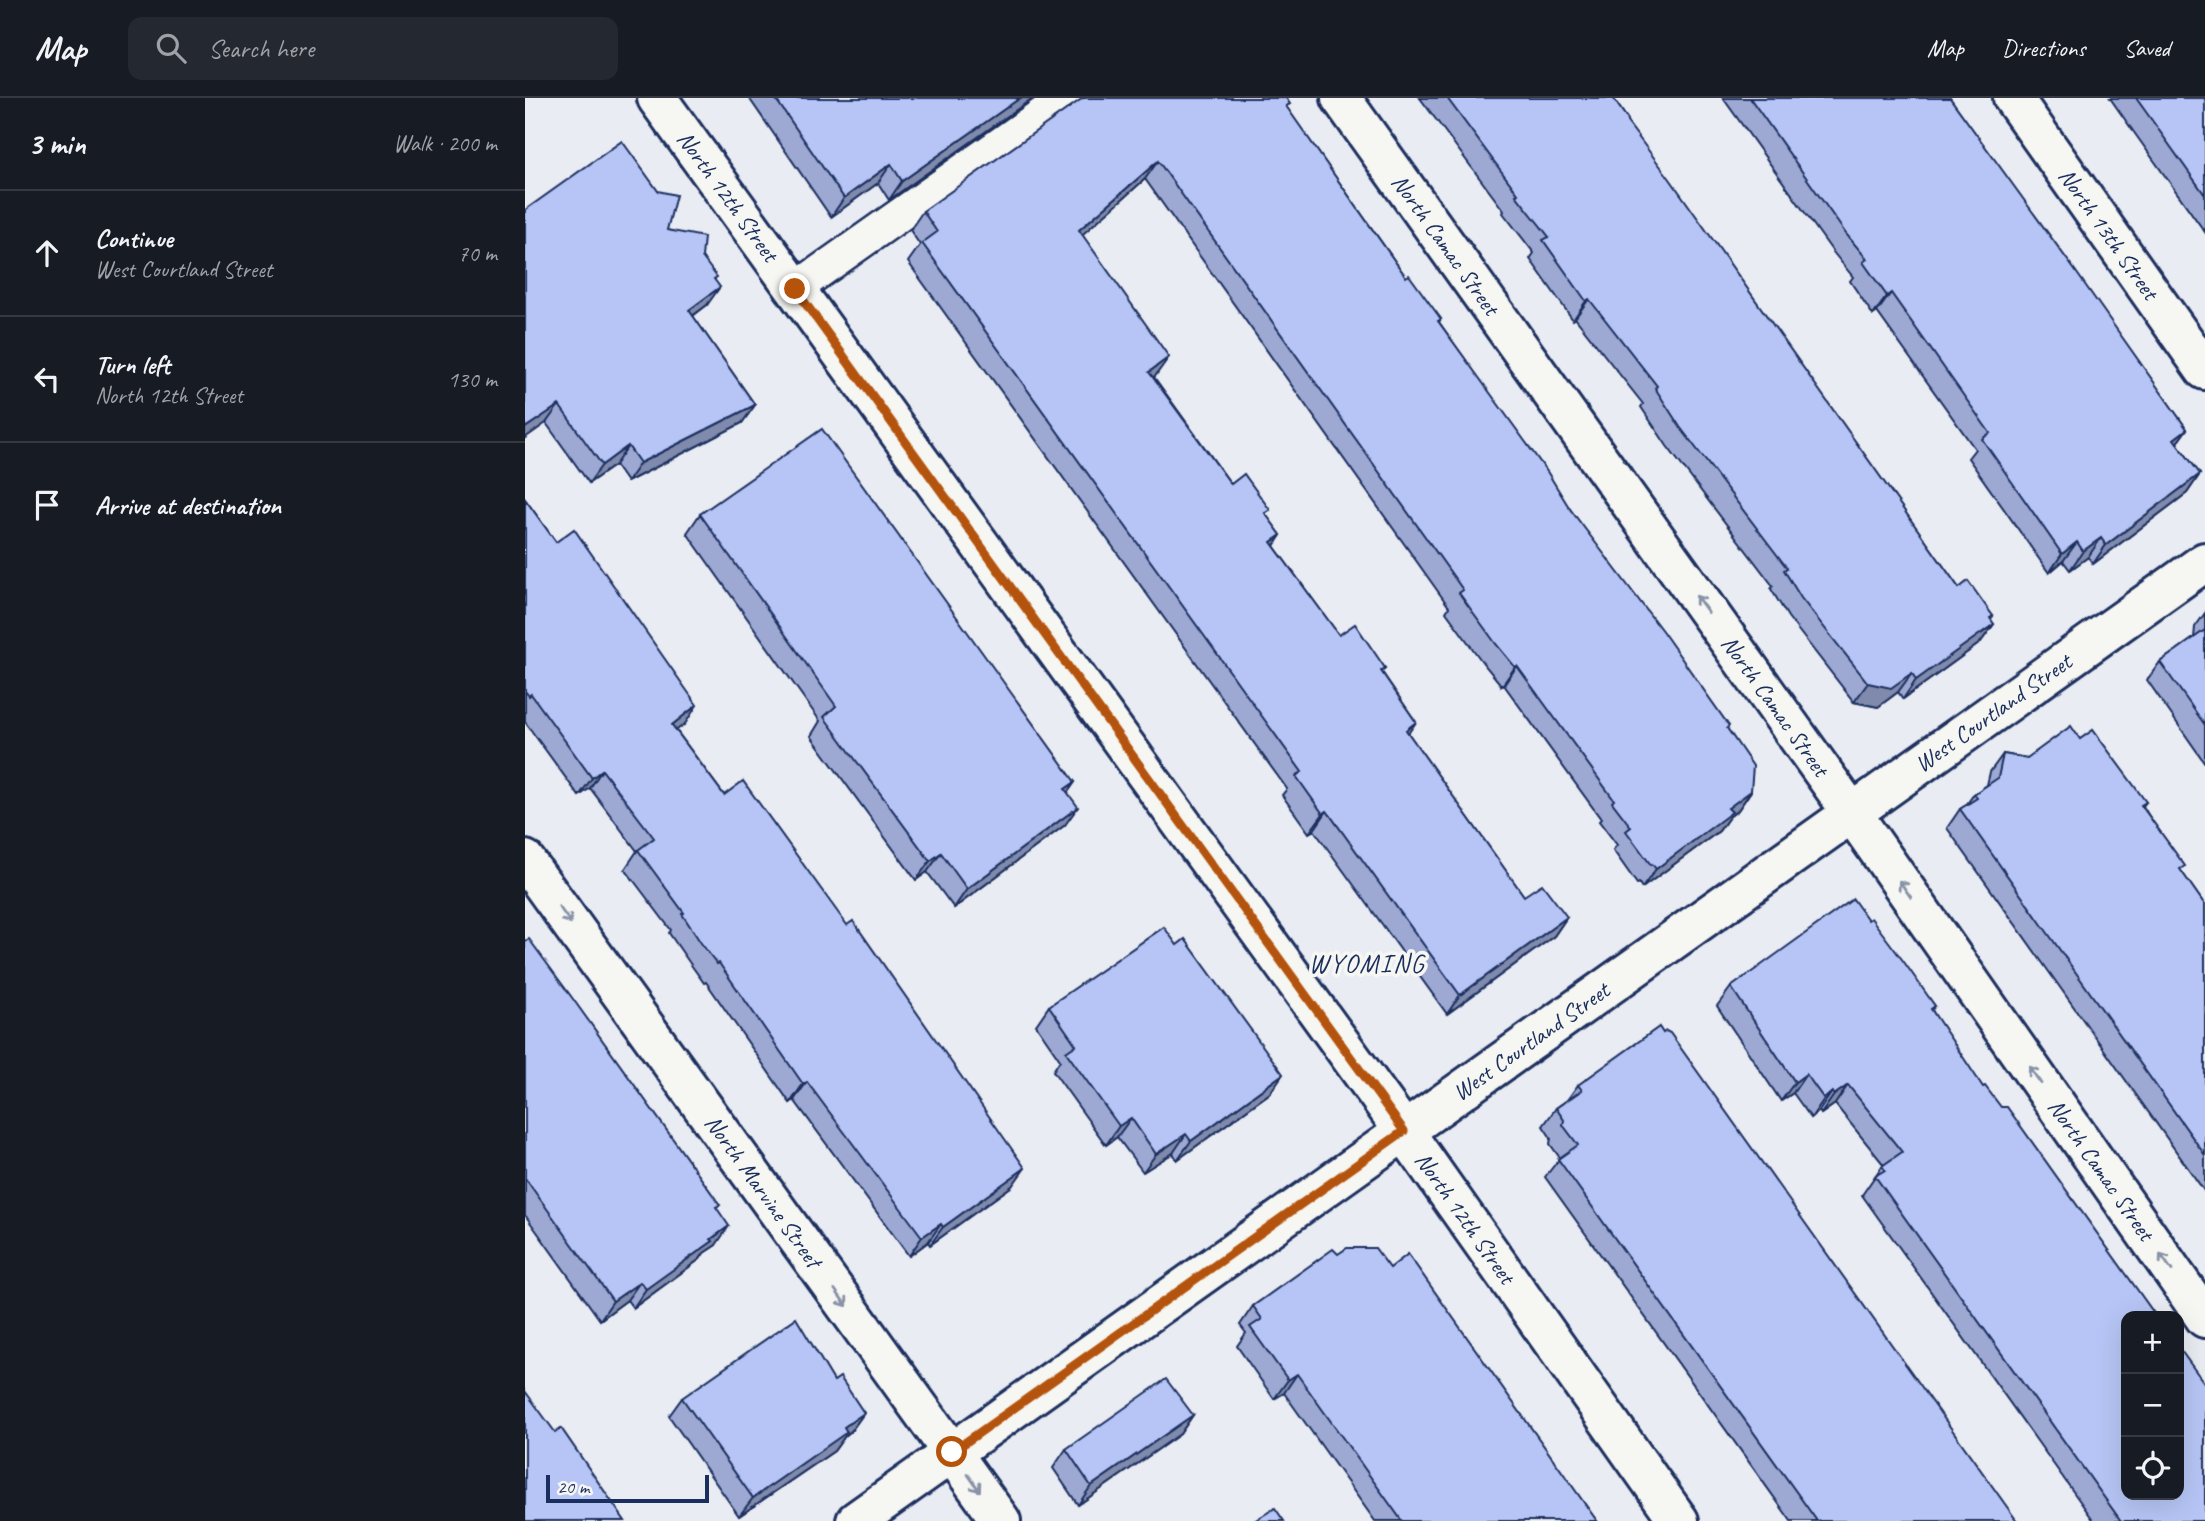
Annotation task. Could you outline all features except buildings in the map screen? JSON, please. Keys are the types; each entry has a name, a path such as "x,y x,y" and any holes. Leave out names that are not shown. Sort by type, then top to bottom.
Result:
{"street":[{"name":"North 12th Street","path":"657,98 1404,1131 1679,1521"},
{"name":"North Camac Street","path":"1341,98 1852,813 2205,1318"},
{"name":"North 13th Street","path":"2013,98 2205,370"},
{"name":"West Courtland Street","path":"856,1521 2205,562"},
{"name":"North Marvine Street","path":"525,860 1001,1521"}],"lane":[{"path":"795,289 1065,98"}],"district":[{"name":"WYOMING","path":"1367,963"}],"route":[{"path":"795,289 1404,1131 952,1452"}]}
